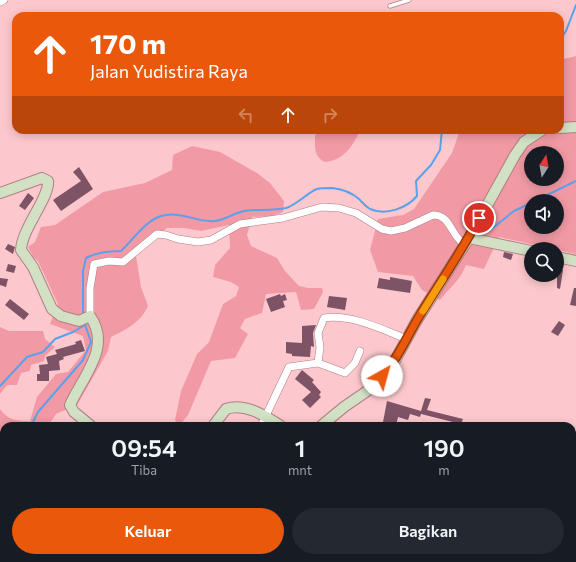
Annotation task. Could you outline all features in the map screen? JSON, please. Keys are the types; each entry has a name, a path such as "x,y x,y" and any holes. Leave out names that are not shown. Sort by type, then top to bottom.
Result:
{"street":[{"path":"0,2 4,0"},
{"path":"564,128 576,127"},
{"path":"326,422 344,407 373,387 392,366 406,339 467,241 514,155 524,142 536,134"},
{"path":"0,193 42,178 48,181 47,190 28,228 21,250 33,267 52,309 62,316 85,318 96,324 98,338 97,355 70,405 74,412 86,422"},
{"path":"85,318 94,264 109,261 123,262 157,234 166,234 178,239 198,242 211,240 240,224 283,218 309,210 339,208 356,213 382,228 391,231 405,228 433,215 438,215 448,222 453,234 467,241 524,250"},
{"path":"564,258 576,261"},
{"path":"318,363 320,347 318,333 324,318 330,317 361,322 406,339"},
{"path":"263,422 289,367 318,363 345,373 355,363 360,351"},
{"path":"216,422 222,412 231,407 240,406 266,416 275,422"}],"lane":[{"path":"390,6 408,0"}],"shaded area":[{"path":"576,56 576,254 564,251 564,242 524,243 499,237 484,269 466,265 458,280 440,300 422,290 413,276 378,272 370,250 378,219 403,215 414,209 452,153 459,134 564,134 564,59"},
{"path":"358,134 351,147 343,155 332,161 325,162 318,157 315,135"},
{"path":"192,146 220,152 257,173 270,183 284,201 283,212 272,216 252,217 247,235 251,246 277,258 285,271 299,286 308,288 322,288 323,292 314,309 301,310 296,292 266,294 262,313 245,319 240,328 248,334 235,358 211,361 188,415 182,422 176,422 175,420 181,391 197,354 209,342 223,304 236,296 239,287 231,282 213,277 215,265 230,248 229,225 201,231 184,228 167,228 136,256 141,287 148,306 145,312 128,328 111,337 108,351 77,405 56,414 51,422 0,422 0,409 9,418 21,421 30,421 37,397 56,374 68,372 86,350 83,336 50,324 58,304 38,261 34,258 28,247 35,242 41,227 55,225 103,192 145,183 172,170 173,155"},
{"path":"0,327 9,331 43,331 45,339 55,347 45,356 44,361 31,365 30,371 21,373 17,385 7,385 0,394"}],"building":[{"path":"79,167 93,189 61,211 53,200 81,181 73,172"},
{"path":"28,193 34,198 25,210 19,206"},
{"path":"8,244 15,247 13,254 5,249"},
{"path":"504,252 513,254 511,260 503,257"},
{"path":"8,264 16,266 14,273 6,271"},
{"path":"390,277 412,281 410,293 377,288 379,278 390,280"},
{"path":"0,278 8,279 6,287 0,285"},
{"path":"557,282 561,282 560,289 557,288"},
{"path":"574,288 576,288 576,306 570,305"},
{"path":"280,294 281,296 285,294 287,300 283,301 285,307 271,312 266,299"},
{"path":"329,296 347,298 345,310 327,307"},
{"path":"10,299 29,314 24,320 5,305"},
{"path":"559,321 565,325 558,336 551,332"},
{"path":"316,325 313,333 314,347 311,346 310,357 292,356 292,354 286,353 286,342 302,343 302,326"},
{"path":"81,340 85,351 63,357 64,359 59,361 60,370 49,371 49,381 37,381 37,374 40,374 39,365 48,364 46,357 57,354 55,350 76,344 75,342"},
{"path":"302,370 314,380 312,382 321,392 319,395 321,397 310,408 302,400 311,392 295,379"},
{"path":"425,398 431,399 427,410 463,419 462,422 453,422 421,414 420,417 410,414 408,420 398,417 397,422 383,422 387,401 421,411"}],"waterway":[{"path":"564,34 576,5"},
{"path":"83,316 83,271 86,258 103,252 121,251 144,226 155,218 168,215 182,215 202,220 215,221 244,211 286,208 317,189 324,188 332,188 347,192 356,197 368,208 376,211 383,212 396,210 408,204 417,196 416,181 431,165 440,150 442,134"},
{"path":"549,194 576,181"},
{"path":"489,231 514,211 524,206"},
{"path":"33,422 38,412 83,360 91,342 84,322"},
{"path":"0,386 27,357 43,352 55,339 73,332 85,325"}],"slow traffic":[{"path":"423,311 443,279"}],"route":[{"path":"382,376 392,366 417,320 464,246 479,218"}]}
